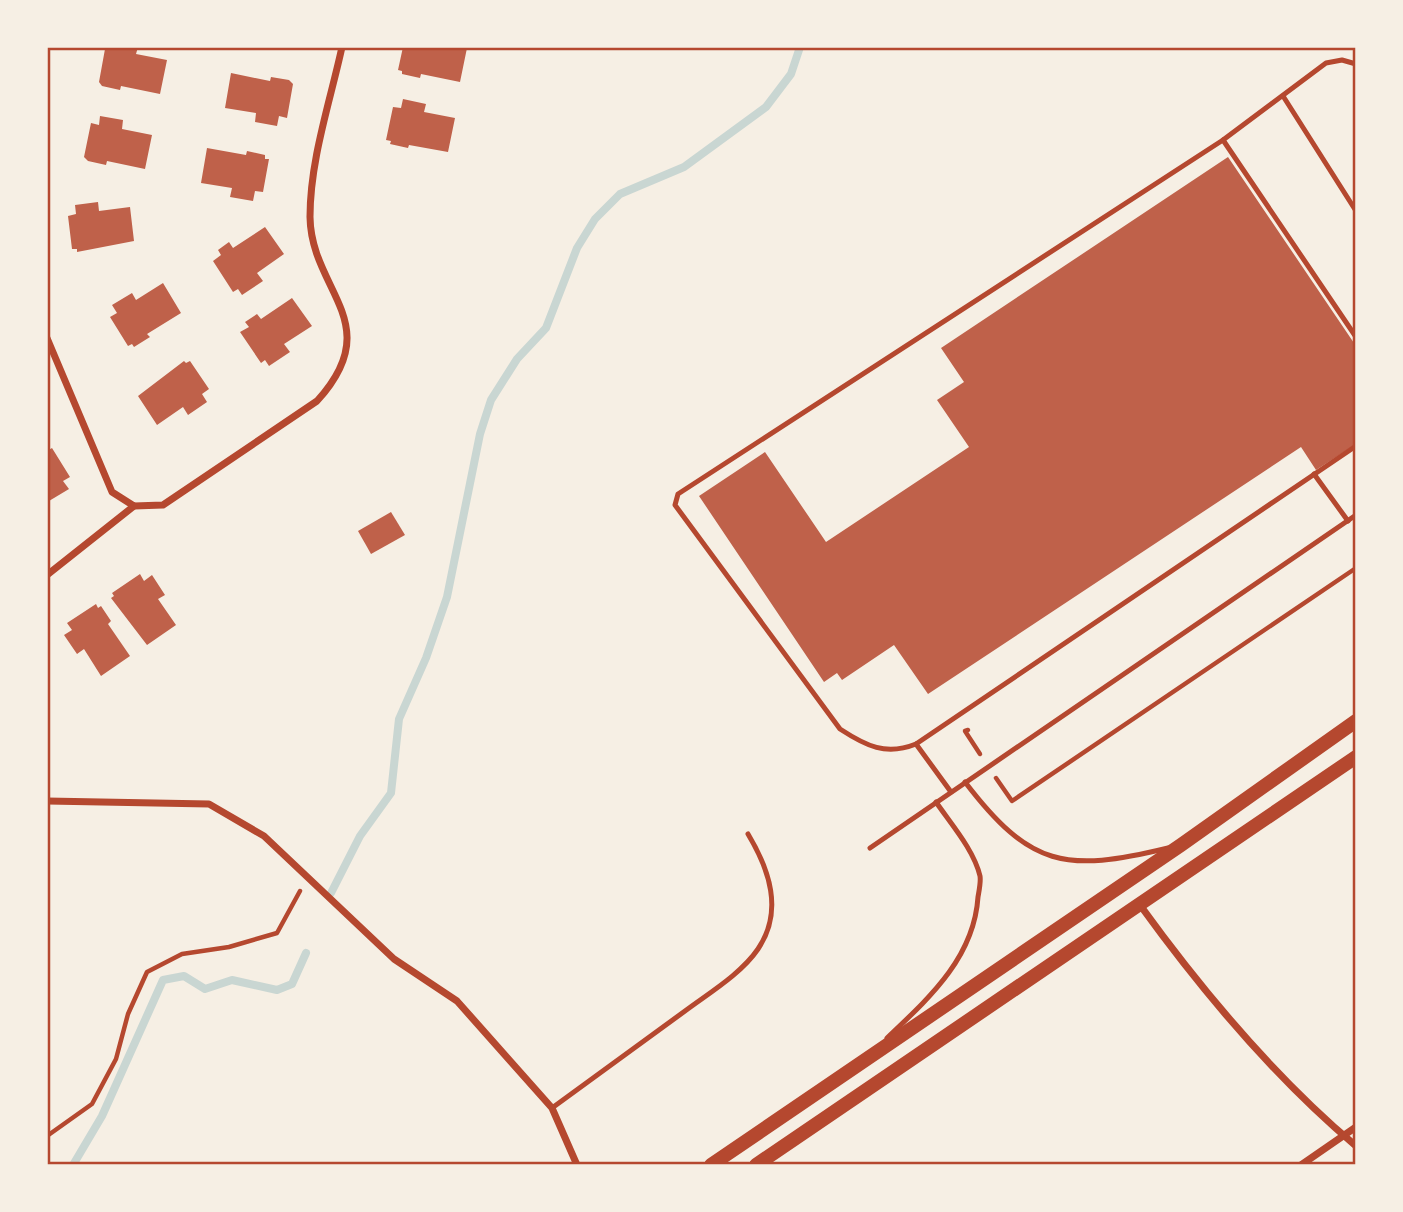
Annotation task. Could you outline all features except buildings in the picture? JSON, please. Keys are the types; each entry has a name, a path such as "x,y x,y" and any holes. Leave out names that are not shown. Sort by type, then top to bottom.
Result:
{"main road":[{"path":"711,1165 1181,845 1356,721"},
{"path":"756,1165 1356,757"}],"street":[{"path":"47,338 113,492 134,506 163,505 317,401 335,382 345,358 347,335 342,309 318,254 310,221 311,192 342,47"},
{"path":"47,575 134,506"},
{"path":"47,801 209,804 264,836 394,959 457,1001 552,1108 578,1165"},
{"path":"1139,904 1178,957 1283,1079 1356,1146"},
{"path":"1301,1165 1356,1127"}],"lane":[{"path":"1356,64 1342,60 1326,63 1223,140 678,494 675,505 840,729 860,742 882,750 899,751 916,744 1356,446"},
{"path":"1283,96 1356,211"},
{"path":"1223,140 1356,337"},
{"path":"1314,474 1348,521"},
{"path":"870,848 1356,515"},
{"path":"916,744 951,792"},
{"path":"965,782 993,818 1020,843 1042,854 1075,861 1114,861 1181,845"},
{"path":"865,1060 932,995 970,940 977,911 980,877 969,851 936,802"},
{"path":"552,1108 726,981 758,949 769,926 773,903 766,864 748,834"}],"path":[{"path":"976,723 965,732 1012,802 1356,568"},
{"path":"47,1136 92,1104 116,1059 128,1014 147,972 182,954 229,947 277,933 309,876"}],"waterway":[{"path":"331,893 360,836 391,793 399,719 426,658 447,597 480,434 491,400 517,359 546,328 577,248 595,219 620,194 684,167 766,107 791,74 800,47"},
{"path":"73,1165 102,1116 163,980 184,976 205,989 232,980 277,990 292,984 306,953"}]}
